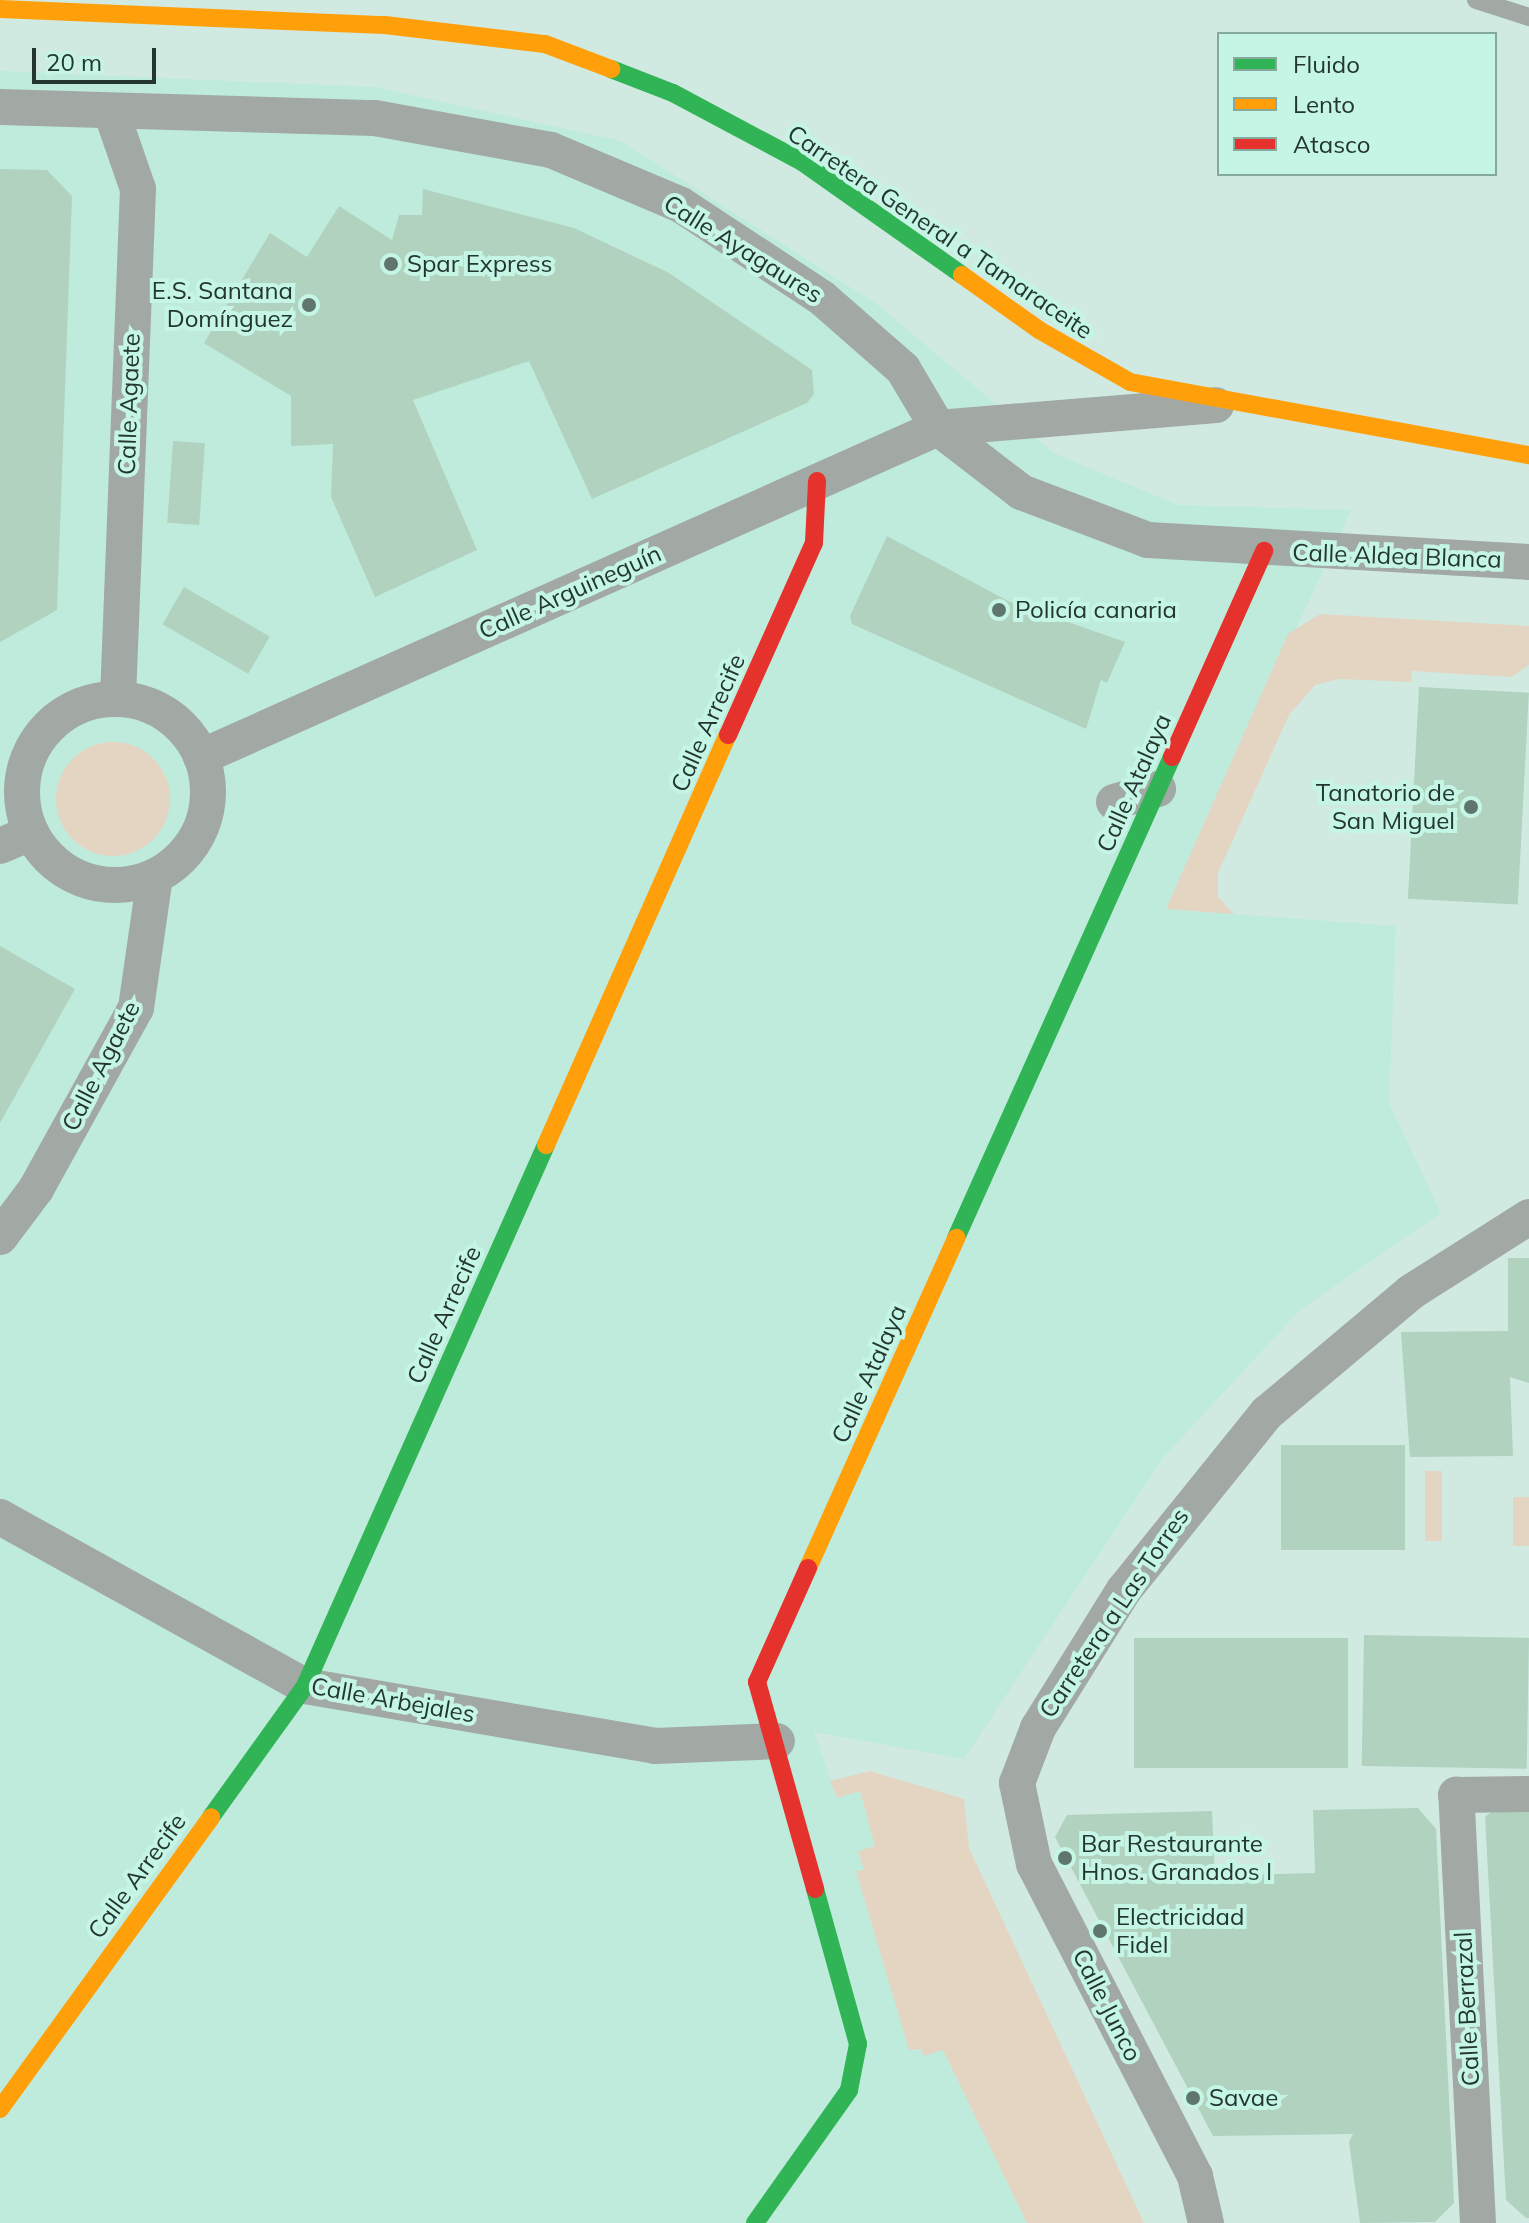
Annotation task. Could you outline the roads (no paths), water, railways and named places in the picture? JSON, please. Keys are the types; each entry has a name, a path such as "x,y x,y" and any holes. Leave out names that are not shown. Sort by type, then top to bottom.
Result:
{"street":[{"name":"Carretera General a Tamaraceite","path":"0,9 385,25 545,44 673,93 802,162 1088,363 1130,382 1230,403 1529,455"},
{"name":"Calle Ayagaures","path":"0,107 112,114 375,118 551,150 681,205 822,298 903,369 938,428 1021,492 1148,540 1264,551"},
{"name":"Calle Agaete","path":"112,114 138,189 118,699"},
{"name":"Calle Arguineguín","path":"201,757 938,428 1230,403"},
{"name":"Calle Arrecife","path":"0,2109 305,1686 814,543 817,481"},
{"name":"Calle Aldea Blanca","path":"1264,551 1529,562"},
{"name":"Calle Atalaya","path":"755,2223 849,2090 858,2044 777,1741 757,1682 1264,551"},
{"path":"118,699 169,716 201,757 206,813 178,861 155,876 98,884 15,840 11,789 34,748 62,715 118,699"},
{"path":"1114,802 1158,789"},
{"name":"Calle Agaete","path":"0,1237 36,1189 136,1008 155,876"},
{"name":"Carretera a Las Torres","path":"1017,1783 1038,1728 1124,1590 1267,1413 1411,1292 1529,1217"},
{"name":"Calle Arbejales","path":"0,1517 305,1686 655,1746 777,1741"},
{"name":"Calle Junco","path":"1017,1783 1034,1864 1195,2176 1206,2223"},
{"name":"Calle Berrazal","path":"1478,2223 1456,1795 1529,1794"}],"lane":[{"path":"1476,0 1529,17"}],"place":[{"name":"Spar Express","path":"391,264"},
{"name":"E.S. Santana Domínguez","path":"309,305"},
{"name":"Policía canaria","path":"999,610"},
{"name":"Tanatorio de San Miguel","path":"1471,807"},
{"name":"Bar Restaurante Hnos. Granados I","path":"1065,1858"},
{"name":"Electricidad Fidel","path":"1100,1931"},
{"name":"Savae","path":"1193,2098"}]}
